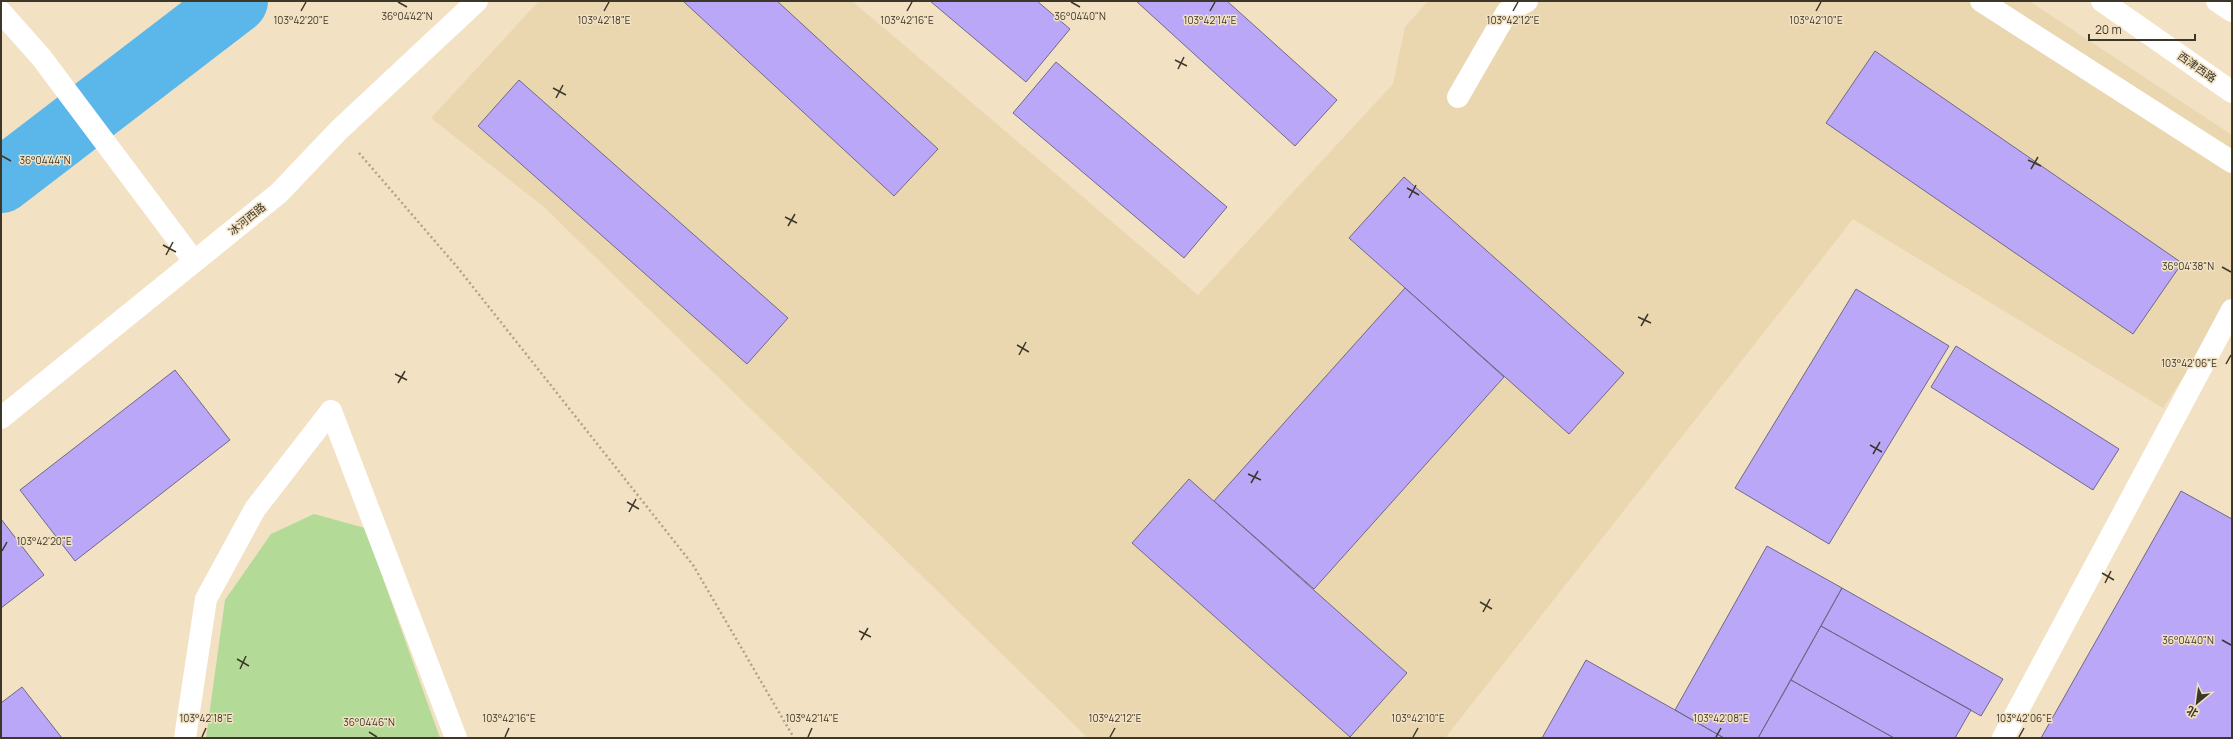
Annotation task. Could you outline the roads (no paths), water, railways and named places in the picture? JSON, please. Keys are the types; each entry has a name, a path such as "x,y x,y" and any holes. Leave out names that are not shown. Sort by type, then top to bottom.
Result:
{"street":[{"name":"冰河西路","path":"1,418 278,193 339,130 477,1"},
{"path":"1458,97 1507,12 1527,1"},
{"path":"1981,1 2232,162"},
{"name":"西津西路","path":"2102,1 2232,92"},
{"path":"2217,1 2232,11"},
{"path":"1,12 41,57 126,168 194,261"},
{"path":"2003,738 2232,310"},
{"path":"185,738 206,599 255,509 331,411 456,738"}],"waterway":[{"path":"1,181 236,1"}]}
